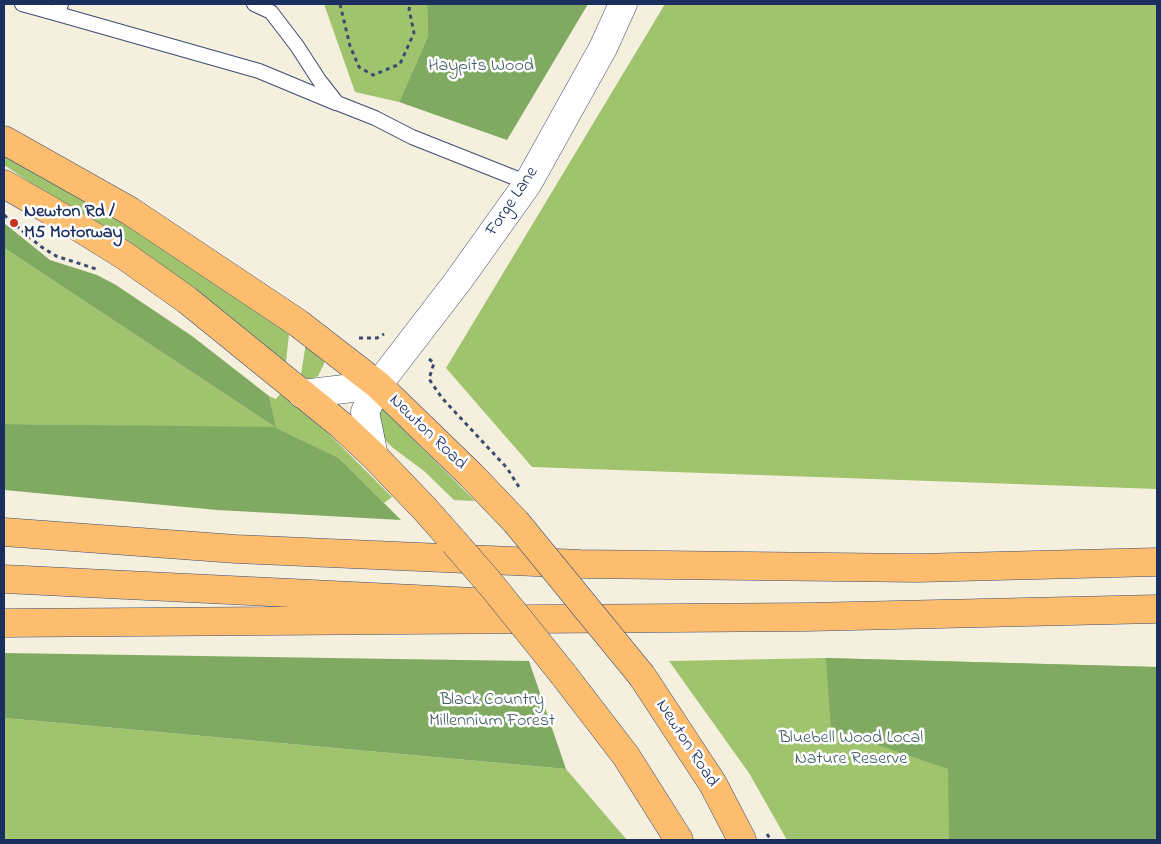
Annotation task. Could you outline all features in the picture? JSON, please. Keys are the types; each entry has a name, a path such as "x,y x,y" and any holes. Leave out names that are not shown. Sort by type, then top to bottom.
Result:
{"highway":[{"name":"Newton Road","path":"4,140 138,216 294,320 378,385 471,475 516,522 642,676 713,784 742,840"},
{"path":"4,169 72,223"},
{"path":"4,184 125,256 187,300 341,425 374,456 424,508 493,587 563,674 626,756 678,840"},
{"path":"4,532 236,549 580,564 917,568 1157,562"},
{"path":"4,579 172,589 808,617"},
{"path":"4,623 808,617 1157,609"}],"street":[{"name":"Forge Lane","path":"374,456 365,412 378,385 458,281 528,183 603,48 623,4"},
{"path":"302,394 378,385"}],"lane":[{"path":"22,4 59,9 259,71 375,118 412,137 528,183"},
{"path":"254,4 271,12 298,46 319,80 337,103"}],"path":[{"path":"340,4 350,46 359,67 373,75 400,64 414,33 409,9 411,4"}],"green space":[{"path":"324,4 427,4 428,36 399,102 355,92"},
{"name":"Haypits Wood","path":"427,4 588,4 507,140 399,102 428,36"},
{"path":"665,4 1157,4 1157,489 532,467 446,368"},
{"path":"4,150 228,284 289,334 286,362 214,306 4,165"},
{"path":"4,223 50,260 97,275 116,285 192,336 269,396 276,428 339,458 401,520 217,510 4,490 4,424 275,427 4,248"},
{"path":"4,248 275,427 269,396 276,399 281,393 326,431 392,497 384,503 339,458 275,428 4,424"},
{"path":"306,343 323,356 324,364 318,376 309,380 301,374"},
{"path":"373,399 475,501 454,500 424,471 393,448 380,435"},
{"name":"Black Country Millennium Forest","path":"4,653 529,661 566,769 4,718"},
{"name":"Bluebell Wood Local Nature Reserve","path":"826,658 1157,667 1157,840 787,840 749,773 669,661"},
{"name":"Bluebell Wood Local Nature Reserve","path":"826,658 1157,667 1157,840 949,840 948,769 831,729"},
{"path":"4,718 566,769 627,840 4,840"}],"place":[{"name":"Newton Rd / M5 Motorway","path":"14,223"}]}
